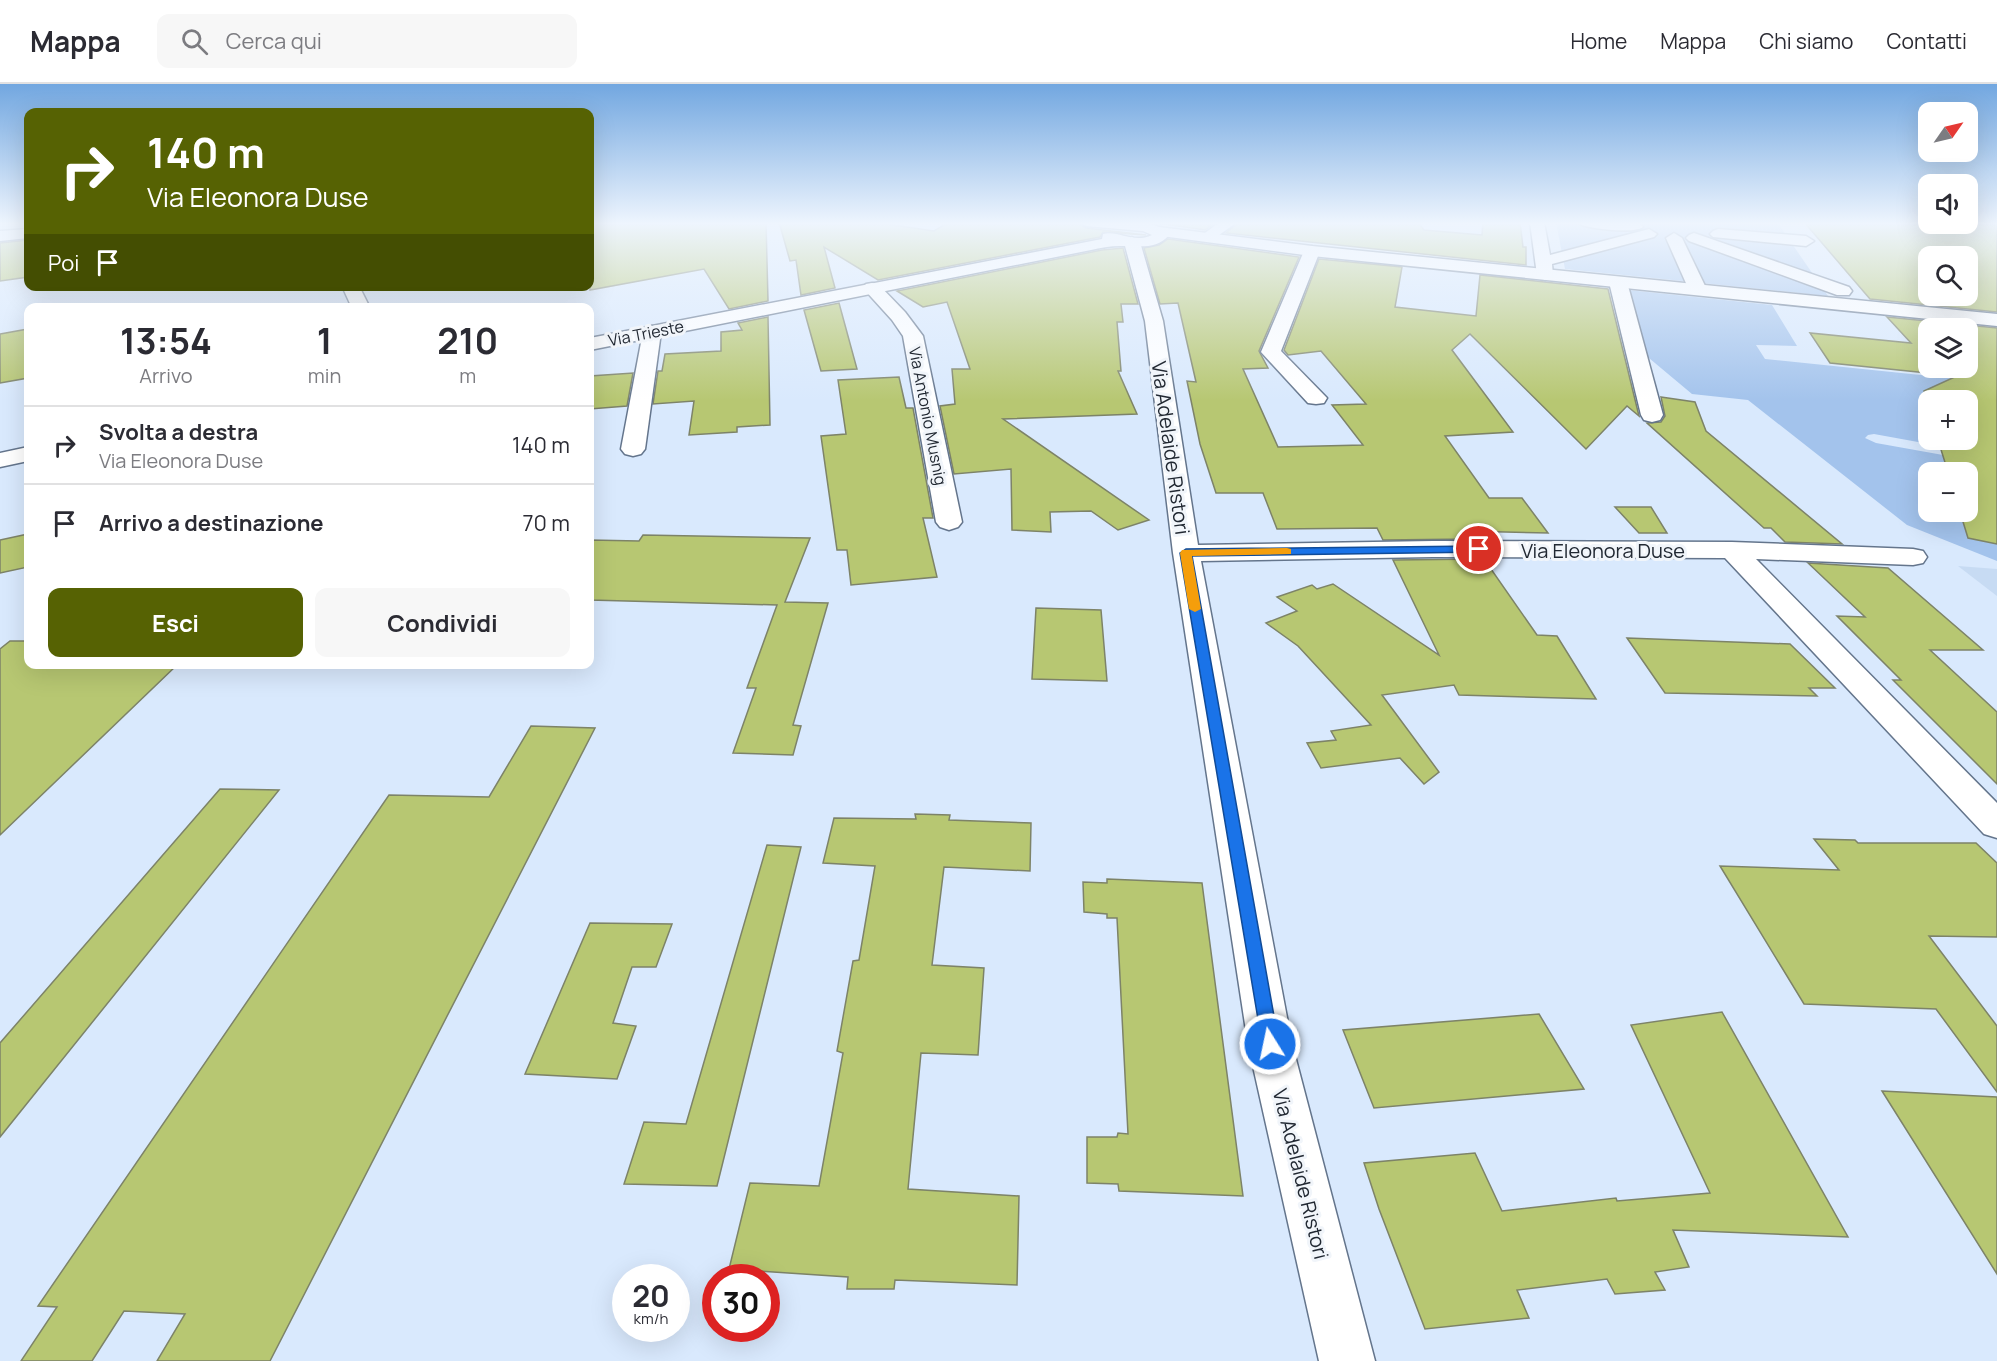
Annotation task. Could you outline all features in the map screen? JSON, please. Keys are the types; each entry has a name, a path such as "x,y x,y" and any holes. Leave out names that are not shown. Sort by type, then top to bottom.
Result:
{"street":[{"name":"Via Trieste","path":"594,343 902,282"},
{"name":"Via Adelaide Ristori","path":"1142,282 1154,321 1186,553 1270,1044 1347,1361"},
{"path":"1299,282 1271,352 1316,398"},
{"path":"1652,415 1618,282 1698,290 1848,299 1997,320"},
{"path":"1694,282 1698,290"},
{"path":"1810,282 1848,299"},
{"path":"1836,282 1848,299"},
{"name":"Via Antonio Musnig","path":"872,288 899,316 913,336 949,522"},
{"path":"633,449 652,332"},
{"path":"0,460 24,455"},
{"name":"Via Eleonora Duse","path":"1186,553 1433,549 1732,550 1913,557"},
{"path":"1732,550 1997,825"}],"shaded area":[{"path":"1688,282 1818,282 1828,296"},
{"path":"1628,290 1772,305 1797,346 1756,345 1765,359 1918,375 1918,378 1973,378 1997,385 1918,390 1918,442 1874,434 1865,438 1876,443 1943,455 1945,462 1918,462 1918,522 1963,522 1968,538 1997,544 1997,561 1907,525 1748,400 1692,394 1643,353"},
{"path":"1958,566 1997,569 1997,596"}],"building":[{"path":"594,282 636,282 594,289"},
{"path":"712,282 768,282 768,301 729,309"},
{"path":"799,282 833,282 835,288 801,295"},
{"path":"944,282 1132,282 1138,304 1121,304 1123,322 1117,322 1121,371 1118,371 1137,414 1003,419 1149,520 1118,530 1091,511 1050,512 1051,532 1012,530 1011,469 954,474 940,406 955,404 952,369 970,369 947,302 923,307 897,291"},
{"path":"1154,282 1289,282 1259,351 1268,368 1243,369 1278,447 1363,445 1332,405 1366,404 1321,351 1288,355 1284,350 1310,282 1399,282 1395,307 1476,316 1479,282 1540,282 1608,289 1639,416 1627,406 1586,449 1470,334 1452,350 1513,432 1445,436 1489,498 1522,498 1548,533 1464,531 1469,539 1383,540 1377,528 1277,529 1263,493 1216,493 1200,444 1187,381 1196,382 1178,303 1160,304"},
{"path":"1855,282 1918,282 1918,304 1870,299"},
{"path":"1978,282 1997,282 1997,312 1938,306 1978,306"},
{"path":"839,303 857,369 821,371 804,310"},
{"path":"768,317 770,425 737,427 737,432 689,435 694,401 653,404 658,371 662,371 665,354 721,351 721,332 742,330 738,323"},
{"path":"1887,317 1918,320 1918,372 1830,363 1810,333 1911,343"},
{"path":"1978,326 1997,328 1997,544 1968,538 1963,522 1978,522 1978,462 1945,462 1941,450 1978,450 1978,390 1926,390 1953,378 1978,378"},
{"path":"24,330 24,379 0,383 0,334"},
{"path":"633,373 627,406 594,409 594,376"},
{"path":"899,377 906,408 913,408 933,518 923,518 937,577 851,585 847,550 837,550 821,436 846,434 838,380"},
{"path":"1661,397 1695,402 1706,431 1842,544 1785,542 1771,528 1764,528 1647,423 1661,422 1665,416"},
{"path":"1615,507 1651,507 1667,533 1639,533"},
{"path":"24,535 24,568 0,573 0,540"},
{"path":"643,535 810,538 785,602 828,603 793,725 801,726 793,755 733,753 756,688 747,688 777,605 594,600 594,540 639,541"},
{"path":"1484,559 1537,635 1557,636 1596,699 1459,695 1454,685 1382,695 1439,772 1424,784 1400,758 1321,768 1307,743 1336,740 1331,731 1371,725 1298,646 1266,623 1297,611 1277,597 1312,585 1317,589 1333,584 1439,655 1393,560"},
{"path":"1808,563 1888,568 1983,650 1930,650 1997,712 1997,784 1893,680 1901,680 1837,616 1865,617"},
{"path":"1036,608 1101,610 1107,681 1032,679"},
{"path":"1627,638 1790,644 1835,688 1809,688 1817,696 1665,693"},
{"path":"10,641 24,641 24,669 173,669 0,835 0,649"},
{"path":"531,726 595,728 270,1361 157,1361 185,1314 124,1311 92,1361 21,1361 57,1307 38,1306 389,795 489,797"},
{"path":"220,789 279,790 0,1137 0,1043"},
{"path":"915,814 950,815 949,820 1031,823 1030,871 944,867 932,965 984,968 978,1055 921,1053 908,1189 1019,1196 1017,1285 895,1280 894,1289 847,1289 848,1277 780,1272 780,1264 730,1264 750,1183 819,1186 843,1053 837,1051 853,961 859,960 875,866 823,863 834,818 916,819"},
{"path":"1814,839 1855,840 1858,843 1976,843 1997,863 1997,937 1929,936 1997,1026 1997,1092 1936,1009 1804,1004 1720,866 1839,870"},
{"path":"767,845 801,847 717,1186 624,1184 644,1122 686,1124"},
{"path":"1107,879 1202,883 1243,1196 1119,1191 1118,1184 1087,1183 1087,1137 1117,1137 1118,1133 1128,1134 1117,918 1107,918 1107,914 1084,912 1083,882 1107,883"},
{"path":"590,923 672,924 656,967 632,967 613,1023 636,1026 617,1079 525,1074"},
{"path":"1722,1012 1848,1237 1673,1230 1689,1267 1655,1272 1665,1290 1615,1294 1607,1279 1517,1290 1529,1318 1425,1329 1364,1163 1475,1153 1502,1211 1616,1198 1617,1201 1710,1193 1631,1025"},
{"path":"1539,1014 1584,1089 1374,1108 1343,1030"},
{"path":"1882,1091 1997,1097 1997,1274"}],"slow traffic":[{"path":"1195,609 1186,553 1287,551"}],"route":[{"path":"1270,1044 1186,553 1479,549"}]}
